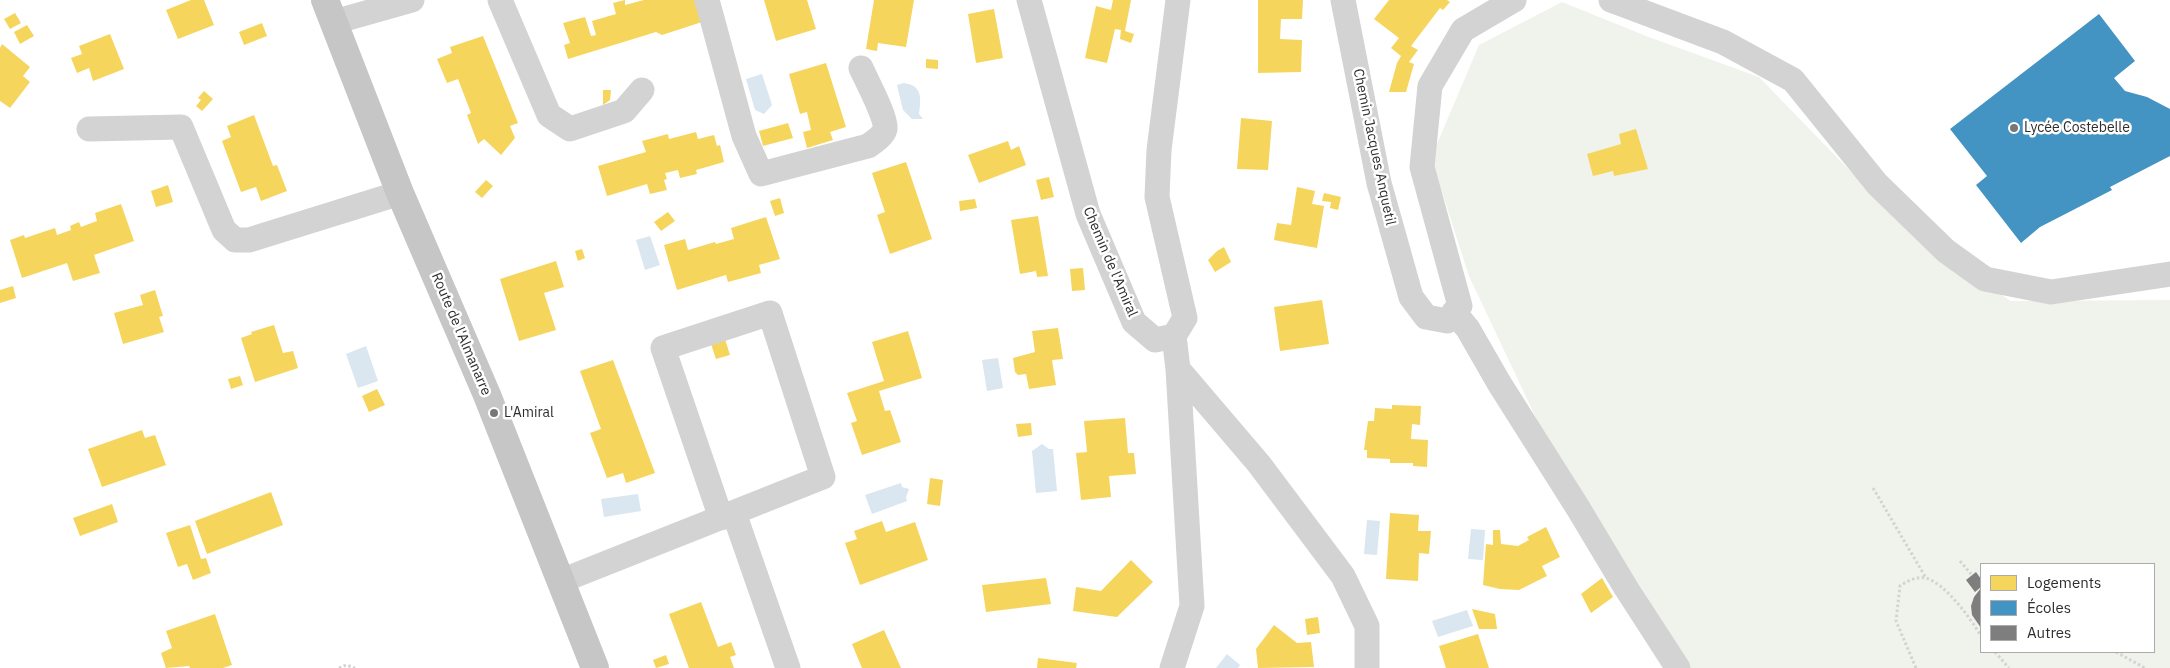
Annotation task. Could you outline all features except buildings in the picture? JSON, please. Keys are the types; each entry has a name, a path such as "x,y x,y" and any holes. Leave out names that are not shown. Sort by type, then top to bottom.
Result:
{"main road":[{"name":"Route de l'Almanarre","path":"329,11 400,192 487,394 595,668"}],"street":[{"path":"329,11 412,0"},
{"path":"500,0 549,115 570,129 624,111 642,90"},
{"path":"707,0 744,136 761,174 868,146 878,139 885,129 885,116 877,105 861,68"},
{"name":"Chemin de l'Amiral","path":"1029,0 1088,214 1134,322 1155,340 1174,336"},
{"path":"1172,668 1192,606 1178,369 1174,336 1185,318 1157,197 1159,150 1178,0"},
{"name":"Chemin Jacques Anquetil","path":"1343,0 1379,182 1411,297 1426,316 1447,321 1454,312"},
{"path":"1514,0 1463,30 1430,86 1422,167 1460,306 1454,312 1468,329 1499,383 1678,668"},
{"path":"1611,0 1723,42 1793,80 1877,184 1946,251 1985,279 2051,292 2170,274"},
{"path":"89,129 181,127 224,230 235,240 249,240 400,192"},
{"path":"561,582 727,515 823,477 770,313 664,348 727,515 788,668"},
{"path":"1178,369 1259,464 1343,576 1367,626 1367,668"}],"path":[{"path":"1873,488 1926,578 1944,590 1969,617 1980,634"},
{"path":"1960,561 1971,574"},
{"path":"1916,668 1896,621 1898,603 1900,586 1911,579 1926,578"},
{"path":"1996,653 2009,668"},
{"path":"2118,653 2145,668"},
{"path":"340,668 346,666 355,668"}],"shaded area":[{"path":"1562,2 1646,36 1759,77 1918,241 2011,301 2170,300 2170,668 1662,668 1629,615 1469,276 1431,158 1479,45"},
{"path":"762,74 772,105 764,114 755,110 746,79"},
{"path":"904,83 918,90 920,98 919,114 923,119 912,119 903,110 897,85"},
{"path":"650,236 660,265 645,270 636,240"},
{"path":"366,346 378,381 358,388 346,354"},
{"path":"998,358 1003,388 987,391 982,360"},
{"path":"1042,444 1049,449 1053,449 1057,491 1036,493 1032,451"},
{"path":"901,483 902,487 909,489 906,497 907,501 872,514 865,495"},
{"path":"638,494 641,511 604,517 601,499"},
{"path":"1367,520 1380,521 1377,555 1364,554"},
{"path":"1471,529 1485,530 1483,560 1468,559"},
{"path":"1467,610 1473,626 1438,637 1432,621"},
{"path":"1227,654 1240,665 1238,668 1216,668"}],"place":[{"name":"Lycée Costebelle","path":"2014,128"},
{"name":"L'Amiral","path":"494,413"}]}
